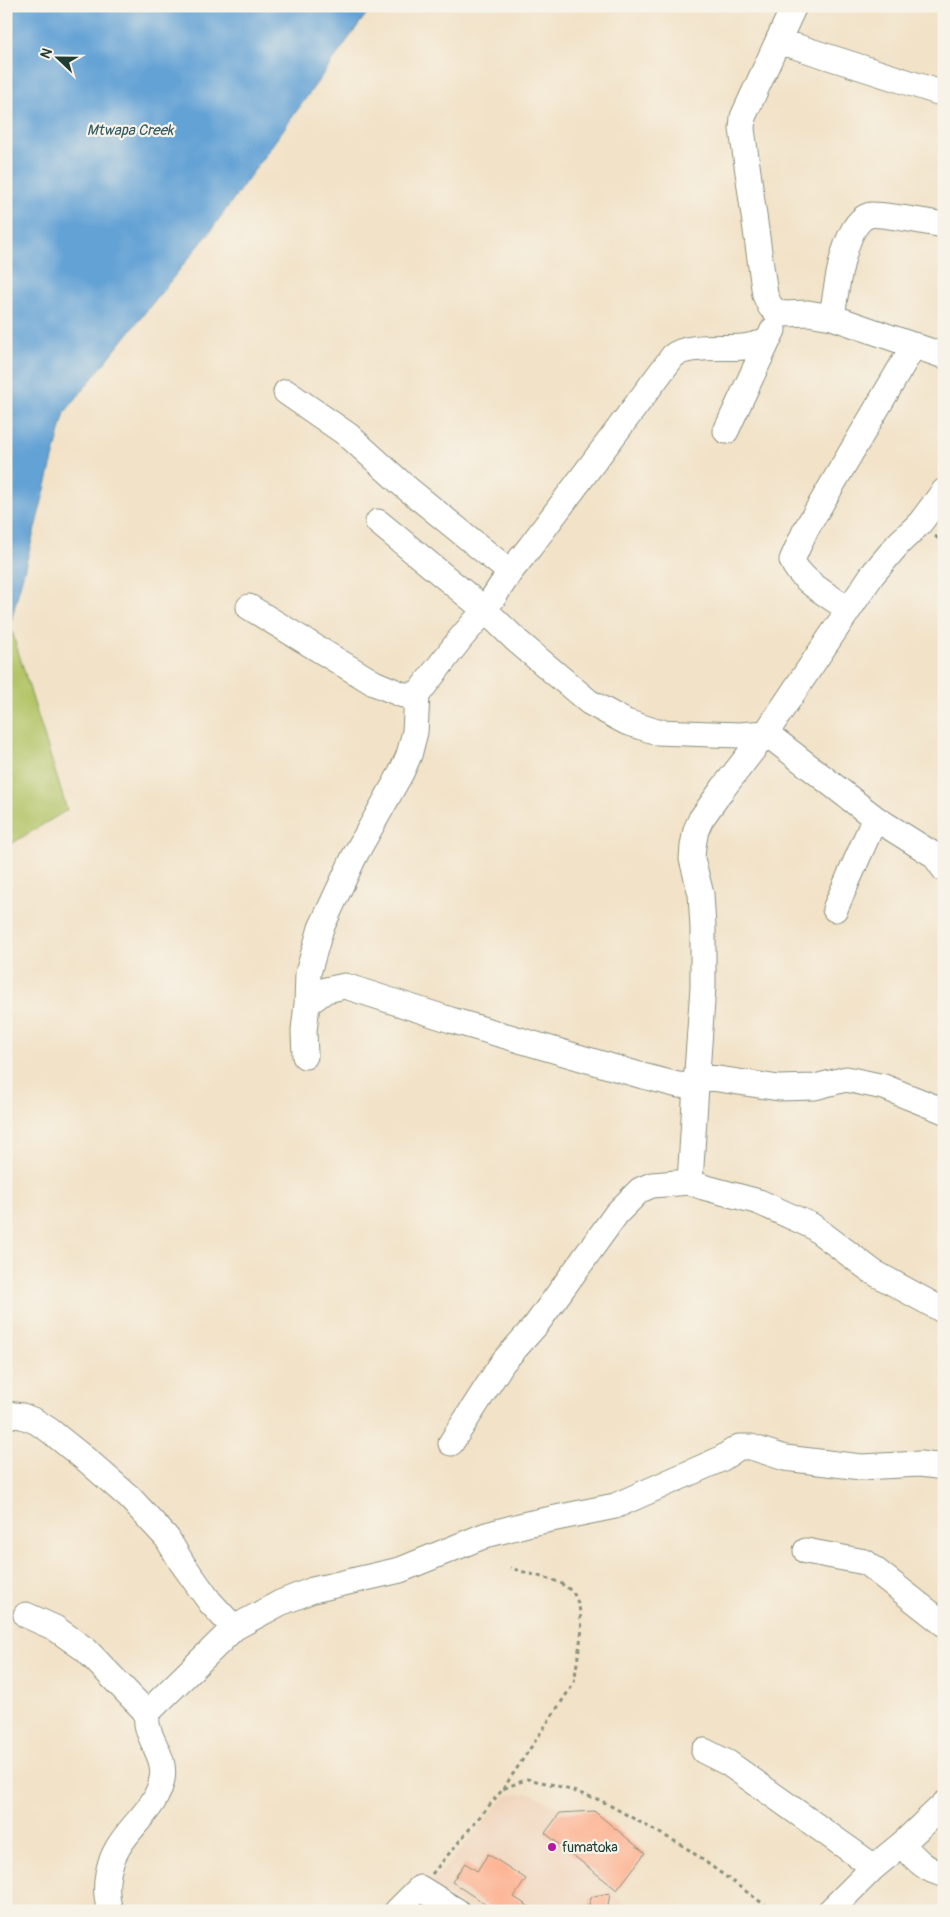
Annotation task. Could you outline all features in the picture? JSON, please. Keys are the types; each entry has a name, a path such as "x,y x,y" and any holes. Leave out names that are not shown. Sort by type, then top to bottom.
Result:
{"street":[{"path":"794,6 742,117 742,129 765,295 770,306 777,312 784,314 808,313 832,317 944,356"},
{"path":"779,41 944,94"},
{"path":"832,317 840,273 852,233 859,221 871,214 944,225"},
{"path":"726,431 766,342 784,314"},
{"path":"304,1056 308,973 321,928 354,857 402,773 409,755 414,732 417,695 461,638 486,610 510,572 678,352 744,347 766,342"},
{"path":"848,609 802,575 795,568 792,560 806,531 914,345"},
{"path":"286,392 348,435 403,485 510,572"},
{"path":"690,1182 703,987 701,894 692,859 696,830 701,819 766,734 872,575 920,522 944,491"},
{"path":"378,522 486,610 517,641 589,702 626,722 657,732 766,734 875,818 934,855 944,869"},
{"path":"249,607 374,683 403,695 417,695"},
{"path":"835,909 875,818"},
{"path":"307,1004 326,990 345,986 451,1020 678,1085 697,1081 779,1088 815,1086 846,1079 884,1087 944,1111"},
{"path":"451,1443 503,1362 536,1325 617,1213 640,1190 652,1185 690,1182 712,1190 759,1202 812,1226 873,1272 944,1311"},
{"path":"6,1414 22,1416 35,1421 49,1430 130,1498 167,1538 210,1602 234,1628"},
{"path":"147,1713 234,1628 280,1603 313,1590 400,1570 486,1535 527,1524 615,1506 721,1459 739,1447 751,1447 784,1458 861,1467 920,1464 944,1467"},
{"path":"806,1551 865,1562 944,1624"},
{"path":"26,1615 55,1628 86,1650 147,1713 147,1728 160,1755 163,1776 156,1796 115,1850 108,1867 106,1891 110,1911"},
{"path":"704,1751 728,1763 874,1867"},
{"path":"830,1911 874,1867 902,1844 944,1804"},
{"path":"902,1844 924,1867 936,1873 944,1874"},
{"path":"397,1911 420,1888 457,1911"}],"path":[{"path":"420,1888 503,1790 574,1682 582,1629 579,1605 573,1592 559,1582 510,1568"},
{"path":"503,1790 527,1779 555,1785 600,1800 685,1847 773,1911"}],"shaded area":[{"name":"fumatoka","path":"531,1793 561,1809 592,1808 649,1854 615,1896 635,1911 473,1911 431,1885 506,1795"}],"green space":[{"path":"10,625 67,810 6,847 6,626"}],"water":[{"name":"Mtwapa Creek","path":"6,6 372,6 209,233 65,412 10,625 6,626"}],"building":[{"path":"594,1811 645,1853 617,1890 545,1833 560,1813"},
{"path":"488,1854 526,1879 514,1897 536,1911 495,1911 452,1882 465,1863 477,1871"},
{"path":"610,1893 607,1911 587,1911 591,1898"}],"place":[{"name":"fumatoka","path":"552,1847"}]}
